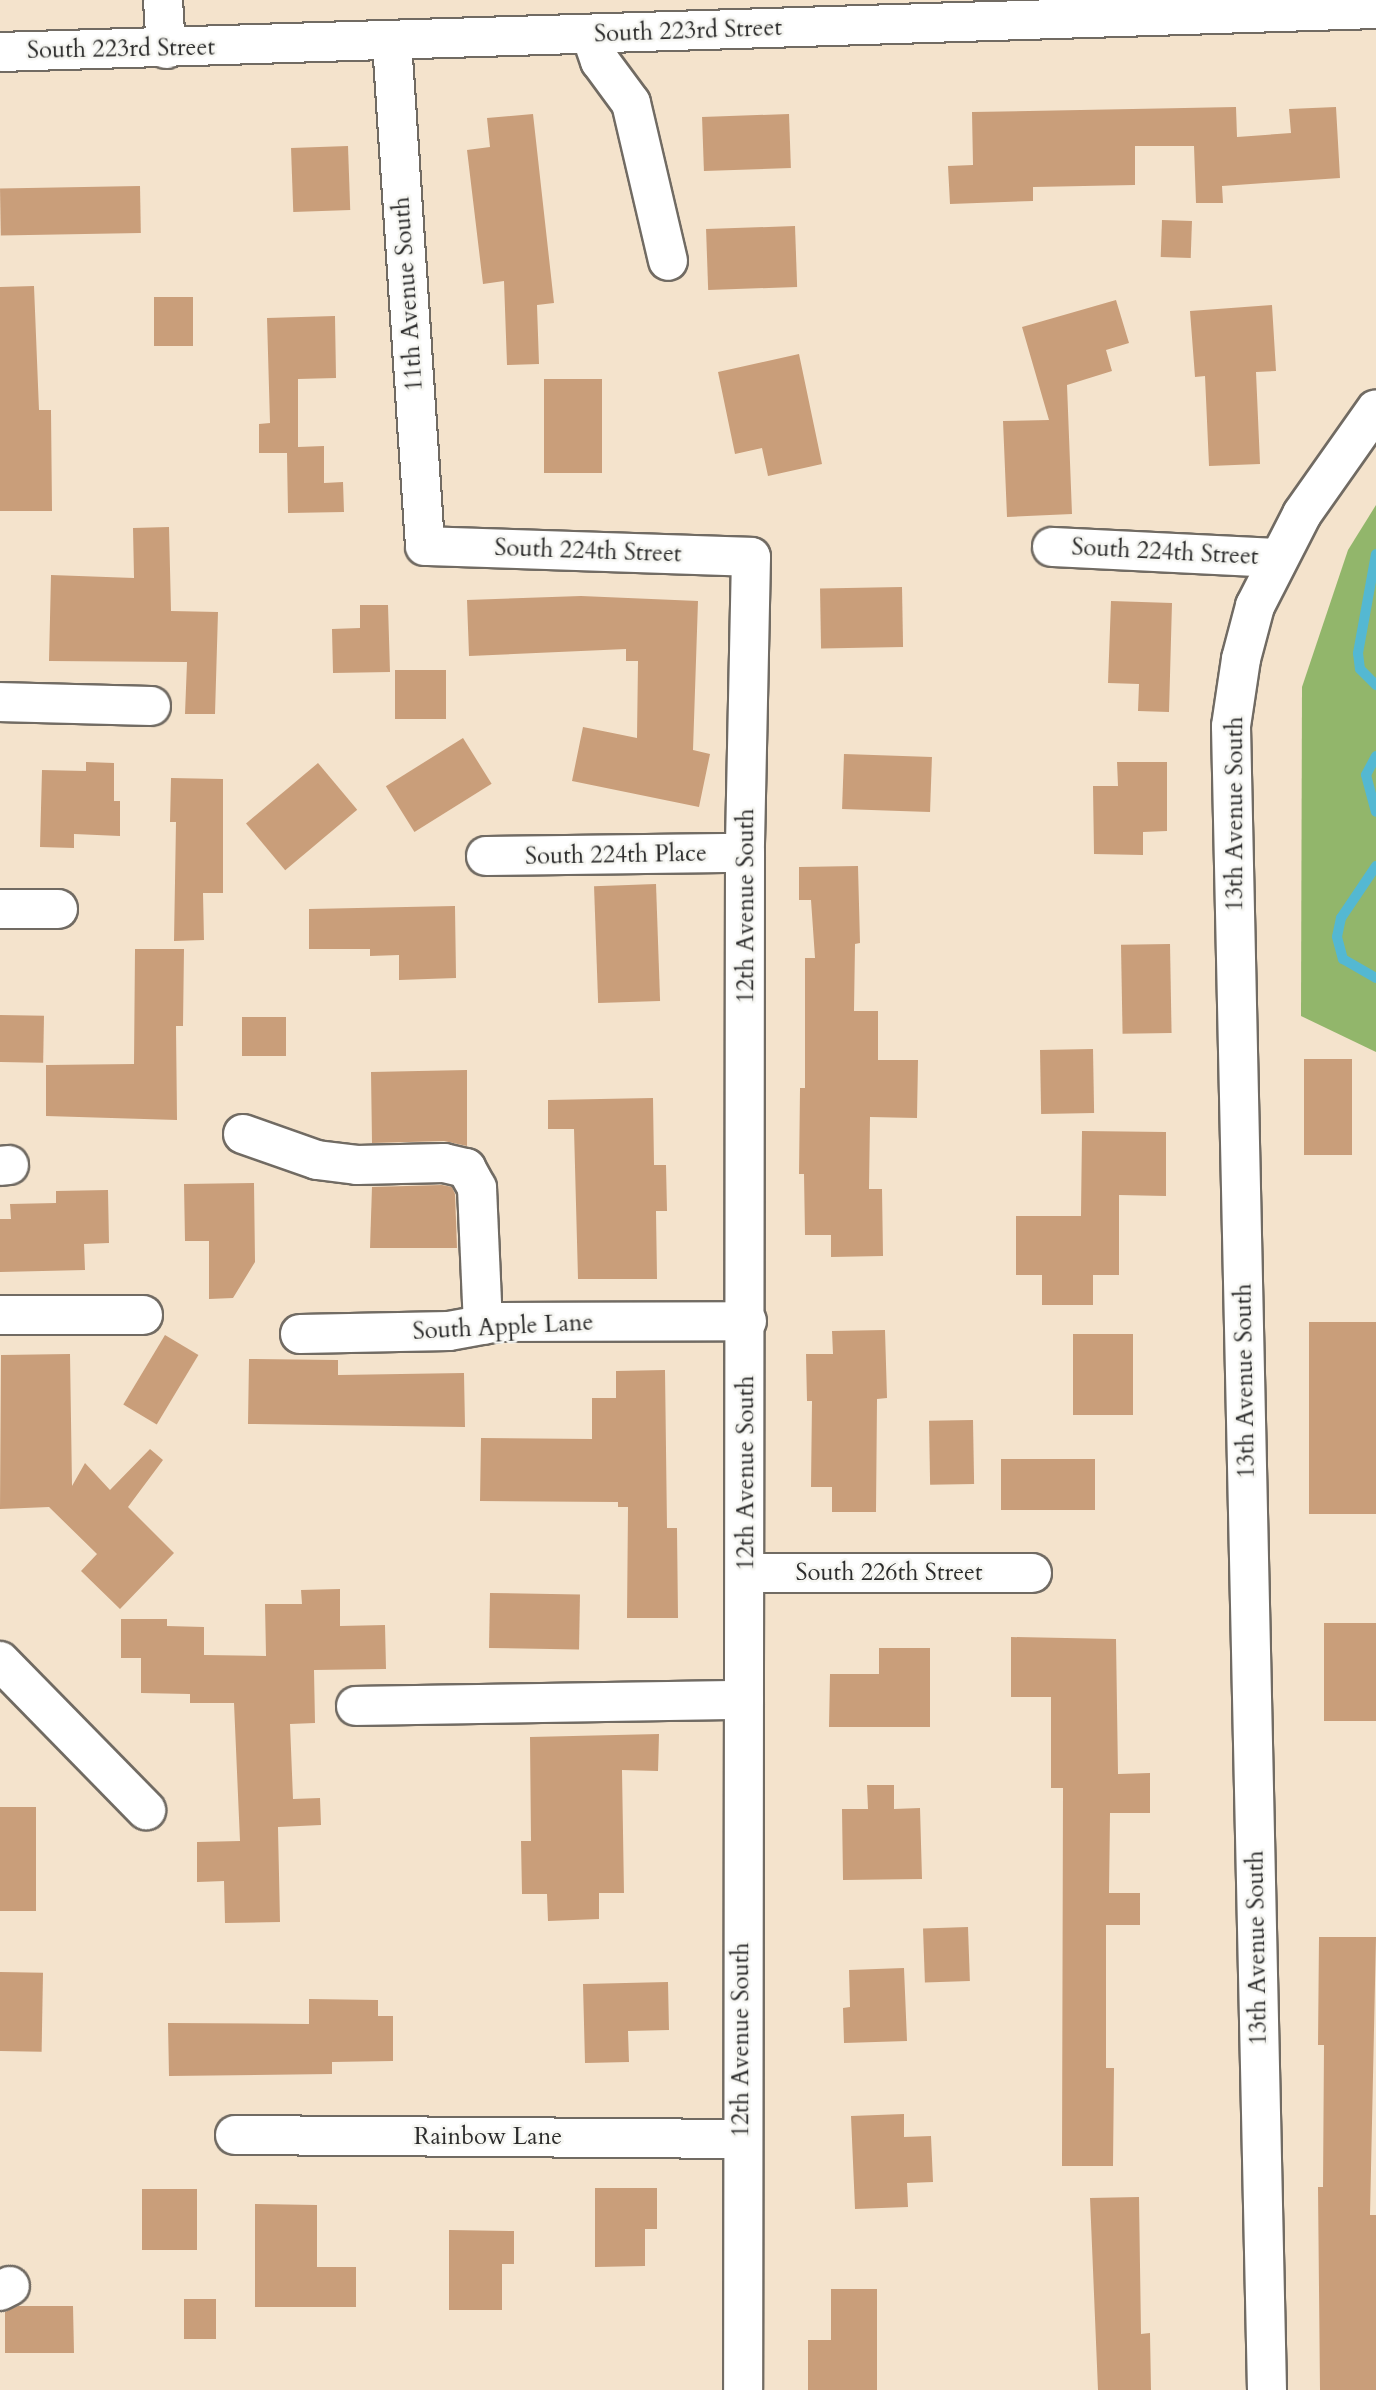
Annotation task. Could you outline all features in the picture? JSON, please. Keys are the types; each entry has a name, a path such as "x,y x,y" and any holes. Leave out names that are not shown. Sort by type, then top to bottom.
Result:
{"street":[{"path":"163,0 166,49"},
{"name":"South 223rd Street","path":"0,52 591,35 898,11 1376,9"},
{"path":"591,35 600,61 631,103 668,261"},
{"name":"11th Avenue South","path":"391,42 425,546"},
{"name":"13th Avenue South","path":"1267,2390 1231,726 1248,632 1278,558 1302,514 1376,409"},
{"name":"South 224th Street","path":"425,546 751,556"},
{"name":"South 224th Street","path":"1052,547 1278,558"},
{"name":"12th Avenue South","path":"743,2390 741,2139 747,1321 745,853 751,556"},
{"path":"0,702 151,706"},
{"name":"South 224th Place","path":"486,856 745,853"},
{"path":"0,909 58,909"},
{"path":"243,1134 317,1160 357,1165 444,1163 466,1168 477,1188 483,1325"},
{"path":"0,1315 143,1315"},
{"name":"South Apple Lane","path":"300,1334 449,1331 483,1325 747,1321"},
{"name":"South 226th Street","path":"745,1573 1032,1573"},
{"path":"0,1661 146,1810"},
{"path":"356,1706 744,1700"},
{"name":"Rainbow Lane","path":"235,2135 741,2139"}],"green space":[{"path":"1376,505 1376,1052 1301,1016 1302,687 1348,550"}],"building":[{"path":"1236,107 1237,137 1291,133 1289,109 1336,107 1340,178 1222,186 1223,203 1196,203 1194,146 1135,146 1135,185 1033,187 1033,201 950,204 948,166 973,165 972,112"},
{"path":"533,114 554,303 537,305 539,364 507,365 504,281 483,284 467,150 490,147 487,118"},
{"path":"789,114 791,168 704,171 702,117"},
{"path":"348,146 350,210 293,212 291,148"},
{"path":"140,186 141,233 1,235 0,188"},
{"path":"1162,220 1192,221 1191,258 1161,257"},
{"path":"795,226 797,287 708,290 706,229"},
{"path":"34,286 39,410 51,410 52,511 0,511 0,287"},
{"path":"154,297 193,297 193,346 154,346"},
{"path":"1116,300 1129,343 1106,350 1112,371 1067,385 1072,514 1007,517 1003,421 1049,420 1022,327"},
{"path":"1272,305 1276,371 1256,372 1260,464 1209,466 1205,376 1195,377 1190,311"},
{"path":"335,316 336,378 298,379 298,447 324,446 324,483 343,482 344,512 288,513 287,453 259,453 259,424 270,423 267,318"},
{"path":"799,354 822,464 768,476 762,448 735,454 718,372"},
{"path":"544,379 602,379 602,473 544,473"},
{"path":"169,527 171,611 218,612 215,714 185,714 187,662 49,661 51,575 134,578 133,528"},
{"path":"902,587 903,647 821,648 820,588"},
{"path":"581,596 698,601 693,750 710,754 699,807 572,781 583,727 637,738 638,661 626,661 626,649 469,656 467,600"},
{"path":"1111,601 1172,603 1169,712 1138,711 1139,684 1108,683"},
{"path":"360,605 388,605 390,672 333,673 332,629 360,628"},
{"path":"395,670 446,670 446,719 395,719"},
{"path":"463,738 492,784 414,832 386,786"},
{"path":"844,754 932,757 930,812 842,809"},
{"path":"86,762 114,763 114,801 120,801 120,836 74,834 74,848 40,847 42,770 86,771"},
{"path":"1117,762 1167,762 1167,831 1143,832 1143,855 1094,854 1093,786 1118,786"},
{"path":"318,763 357,810 285,870 246,823"},
{"path":"171,778 223,779 223,893 203,893 204,940 174,941 176,822 170,822"},
{"path":"858,866 860,943 855,944 854,1011 878,1011 878,1060 918,1060 917,1118 870,1117 869,1189 882,1189 883,1256 831,1257 831,1235 805,1235 804,1174 799,1174 800,1088 805,1088 805,958 815,958 811,900 799,900 799,867"},
{"path":"656,884 660,1001 598,1003 594,886"},
{"path":"455,906 456,978 399,980 399,955 370,956 370,949 309,949 309,909"},
{"path":"1170,944 1172,1033 1123,1034 1121,945"},
{"path":"135,949 184,949 183,1026 176,1026 177,1120 46,1116 46,1065 134,1064"},
{"path":"0,1015 44,1016 43,1063 0,1062"},
{"path":"242,1017 286,1017 286,1056 242,1056"},
{"path":"1093,1049 1094,1113 1041,1114 1040,1050"},
{"path":"1304,1059 1352,1059 1352,1155 1304,1155"},
{"path":"467,1070 467,1146 444,1141 372,1143 371,1072"},
{"path":"653,1098 654,1165 666,1165 667,1211 656,1211 657,1279 578,1279 574,1129 548,1129 548,1100"},
{"path":"1082,1131 1166,1132 1166,1196 1119,1195 1119,1275 1093,1275 1093,1305 1042,1305 1042,1275 1016,1275 1016,1216 1081,1216"},
{"path":"254,1183 255,1262 233,1298 209,1299 209,1241 185,1241 184,1184"},
{"path":"372,1187 452,1187 455,1194 457,1248 370,1248"},
{"path":"108,1190 109,1243 84,1244 85,1270 0,1272 0,1219 11,1219 10,1204 56,1203 56,1191"},
{"path":"1309,1322 1376,1322 1376,1514 1309,1514"},
{"path":"885,1330 887,1398 877,1399 876,1512 832,1512 832,1487 811,1487 812,1401 807,1401 806,1354 833,1354 832,1331"},
{"path":"1073,1334 1133,1334 1133,1415 1073,1415"},
{"path":"165,1335 198,1355 157,1425 123,1404"},
{"path":"70,1354 72,1486 85,1463 110,1490 150,1449 163,1460 128,1507 174,1553 120,1609 81,1571 97,1554 49,1507 0,1509 1,1355"},
{"path":"249,1359 338,1360 338,1375 464,1373 465,1427 248,1424"},
{"path":"665,1370 667,1528 677,1528 678,1618 627,1618 628,1507 618,1507 618,1502 480,1501 481,1438 592,1439 592,1398 616,1398 616,1371"},
{"path":"973,1420 974,1484 930,1485 929,1421"},
{"path":"1001,1459 1095,1459 1095,1510 1001,1510"},
{"path":"340,1589 340,1626 385,1625 386,1669 314,1670 315,1723 290,1724 293,1799 320,1798 321,1825 278,1827 280,1922 225,1923 224,1881 197,1882 197,1842 240,1841 234,1703 190,1703 190,1694 141,1693 141,1658 121,1658 121,1619 167,1619 167,1626 204,1627 204,1655 266,1656 265,1604 302,1604 301,1590"},
{"path":"490,1593 580,1595 579,1650 489,1648"},
{"path":"1324,1623 1376,1623 1376,1721 1324,1721"},
{"path":"1011,1637 1116,1639 1118,1774 1150,1773 1150,1813 1110,1813 1109,1893 1140,1893 1140,1925 1106,1925 1106,2068 1114,2068 1113,2166 1062,2166 1063,1788 1051,1788 1051,1697 1011,1697"},
{"path":"879,1648 930,1648 930,1727 829,1727 830,1674 879,1674"},
{"path":"659,1734 658,1771 622,1770 624,1893 599,1893 599,1919 548,1921 547,1894 522,1894 521,1841 531,1841 530,1737"},
{"path":"867,1785 894,1785 894,1809 920,1808 922,1879 843,1880 842,1809 868,1809"},
{"path":"0,1807 36,1807 36,1911 0,1911"},
{"path":"968,1927 970,1981 925,1983 923,1929"},
{"path":"1319,1937 1376,1937 1370,2215 1376,2215 1376,2390 1320,2390 1318,2187 1323,2187 1324,2045 1318,2045"},
{"path":"904,1968 907,2041 844,2043 843,2008 850,2007 849,1970"},
{"path":"0,1972 43,1973 42,2052 0,2051"},
{"path":"668,1982 669,2030 628,2031 629,2062 585,2063 583,1984"},
{"path":"309,1999 378,2000 378,2016 393,2016 393,2061 332,2062 332,2074 169,2076 168,2023 309,2024"},
{"path":"904,2114 904,2137 931,2136 933,2182 907,2183 908,2207 855,2209 851,2116"},
{"path":"595,2188 657,2188 657,2229 645,2229 645,2266 595,2267"},
{"path":"142,2189 197,2189 197,2250 142,2250"},
{"path":"1139,2197 1141,2334 1150,2333 1151,2390 1098,2390 1090,2198"},
{"path":"255,2204 317,2205 317,2267 356,2267 356,2307 255,2307"},
{"path":"449,2230 514,2231 514,2264 502,2264 502,2310 449,2310"},
{"path":"831,2289 877,2289 877,2390 808,2390 808,2340 831,2340"},
{"path":"184,2299 216,2299 216,2339 184,2339"},
{"path":"18,2306 73,2306 74,2353 5,2353 5,2312"}],"waterway":[{"path":"1376,554 1358,653 1360,669 1376,685"},
{"path":"1376,756 1366,775 1376,812"},
{"path":"1376,866 1341,918 1337,937 1343,959 1376,978"}]}
